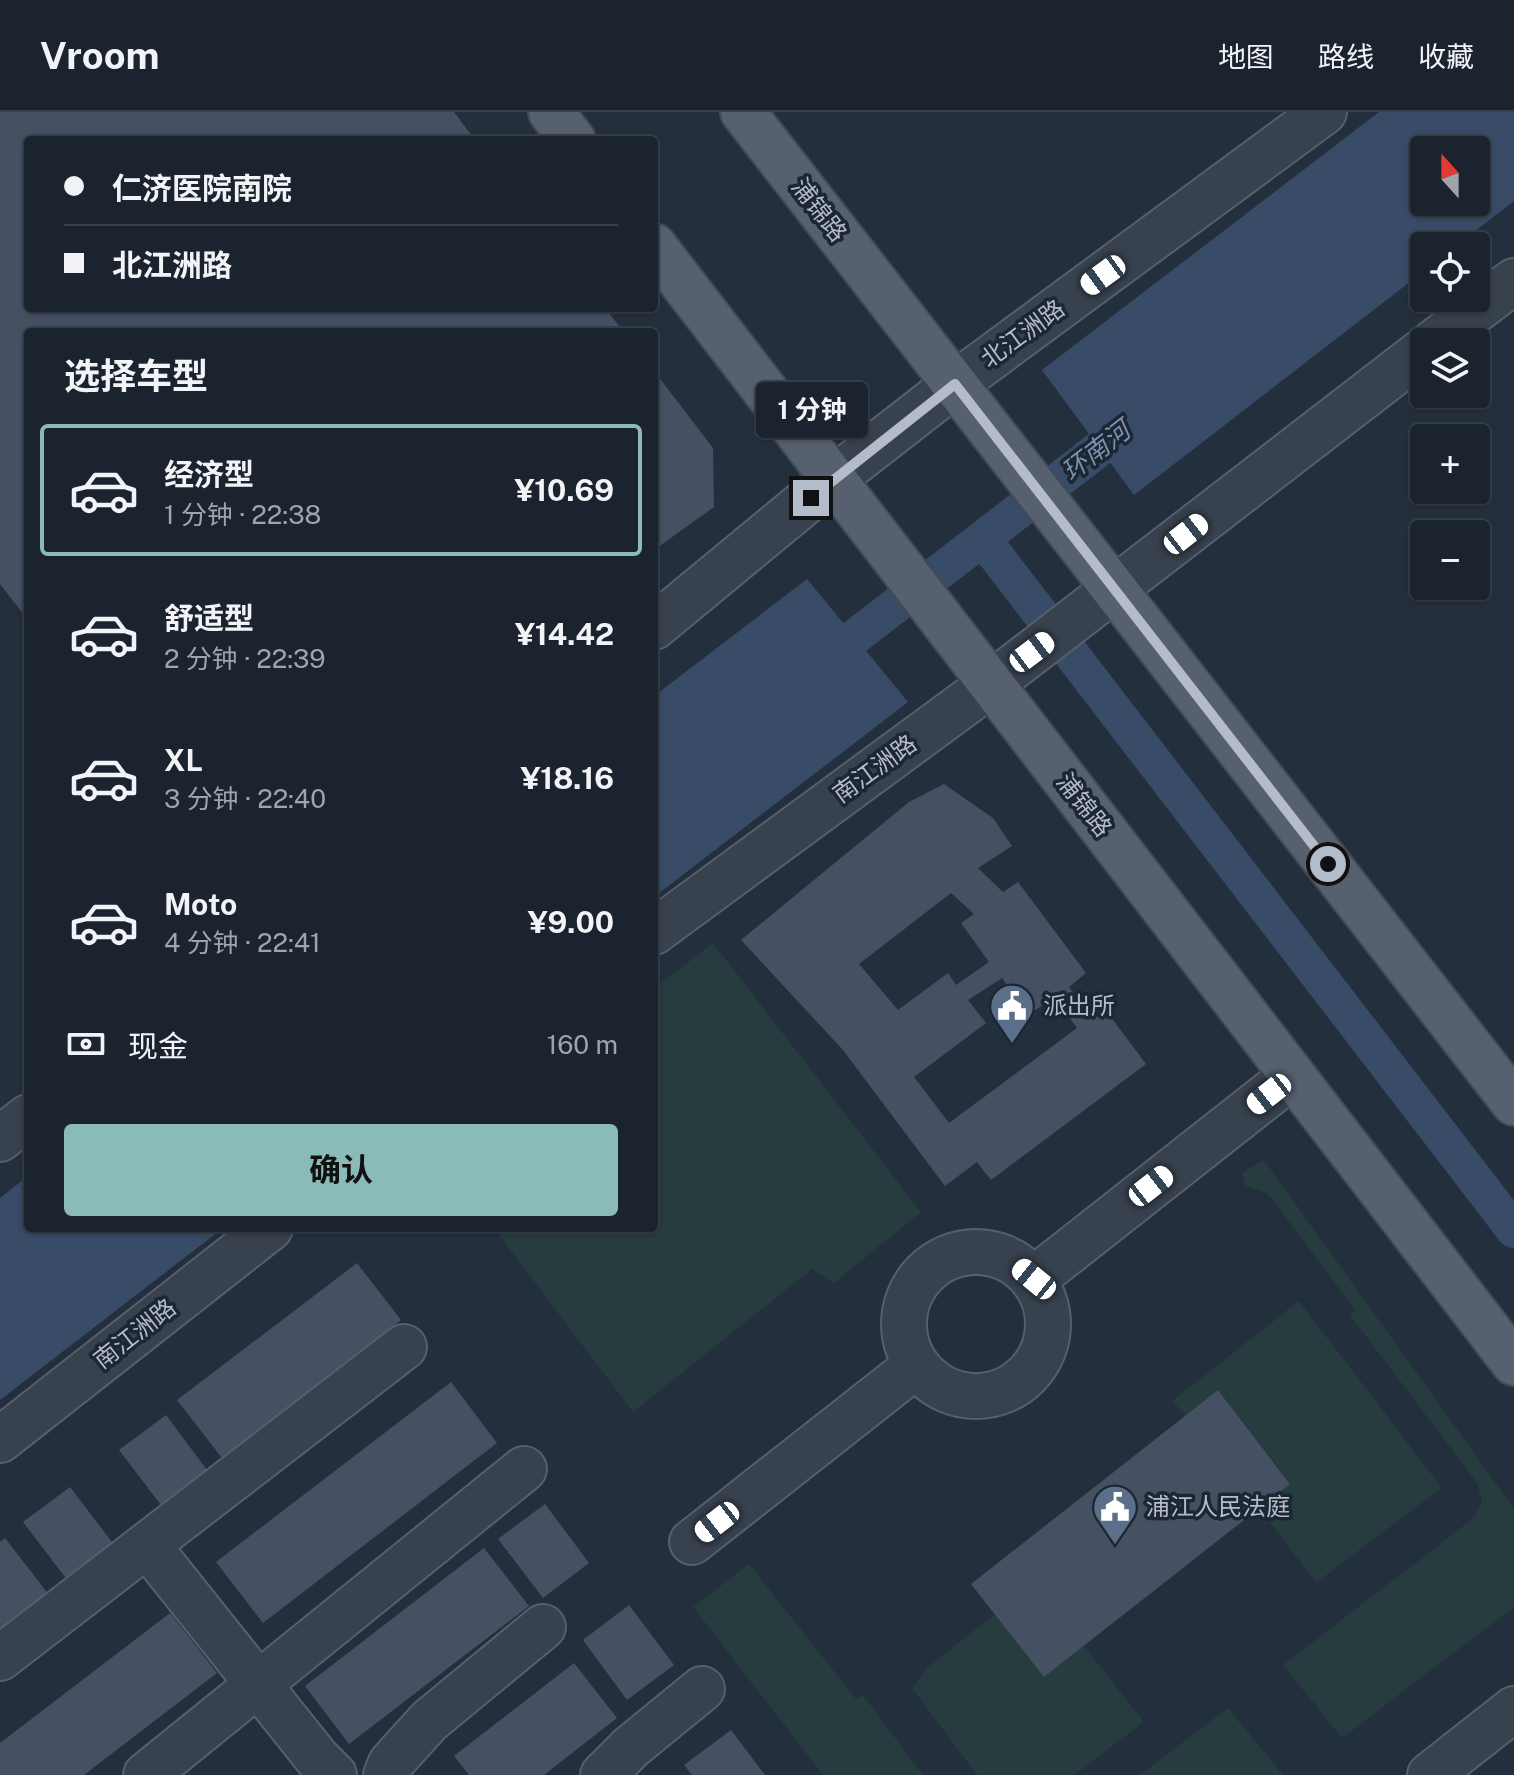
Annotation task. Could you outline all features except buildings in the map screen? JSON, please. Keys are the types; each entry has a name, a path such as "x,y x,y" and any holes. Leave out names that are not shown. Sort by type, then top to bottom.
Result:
{"main road":[{"path":"551,112 570,136"},
{"name":"浦锦路","path":"743,112 1082,548 1104,597 1514,1103"},
{"name":"浦锦路","path":"658,251 959,642 1001,676 1292,1076 1514,1363"}],"street":[{"name":"北江洲路","path":"658,624 833,479 955,384 1324,112"},
{"path":"1452,328 1514,281"},
{"name":"南江洲路","path":"658,929 1001,676 1410,361"},
{"path":"1034,1279 1292,1076"},
{"path":"0,1139 24,1120"},
{"name":"南江洲路","path":"0,1440 265,1232"},
{"path":"981,1251 1009,1258 1034,1279 1046,1300 1049,1330 1043,1355 1022,1381 996,1394 972,1397 954,1394 933,1383 912,1360 904,1336 905,1306 913,1287 931,1267 954,1254 981,1251"},
{"path":"0,1658 404,1347"},
{"path":"692,1542 917,1365"},
{"path":"146,1775 524,1469"},
{"path":"148,1546 317,1758 334,1775"},
{"path":"386,1775 391,1763 429,1721 543,1627"},
{"path":"603,1775 631,1747 702,1689"},
{"path":"1430,1775 1514,1709"}],"green space":[{"path":"713,943 921,1212 834,1283 812,1269 633,1412 497,1232 658,1232 658,985"},
{"path":"1264,1160 1514,1509 1514,1607 1342,1738 1283,1665 1475,1517 1482,1500 1477,1483 1350,1315 1355,1310 1268,1194 1245,1185 1242,1173"},
{"path":"1299,1301 1442,1488 1316,1583 1259,1508 1290,1483 1219,1391 1186,1416 1172,1401"},
{"path":"749,1564 856,1699 863,1695 923,1775 823,1775 693,1607"},
{"path":"995,1614 1044,1676 1084,1646 1144,1722 1074,1775 977,1775 912,1688 928,1667"},
{"path":"1228,1708 1283,1775 1140,1775"}],"water":[{"path":"1379,112 1514,112 1514,201 1474,232 1410,232 1410,282 1134,495 1042,370"},
{"path":"807,579 908,702 658,894 658,693"},
{"path":"24,1179 24,1232 218,1232 0,1400 0,1198"}],"waterway":[{"name":"环南河","path":"817,666 1138,419"},
{"path":"983,539 1514,1230"}],"place":[{"name":"派出所","path":"1012,1045"},
{"name":"浦江人民法庭","path":"1115,1546"}],"route":[{"path":"811,498 955,384 1328,864"}]}
